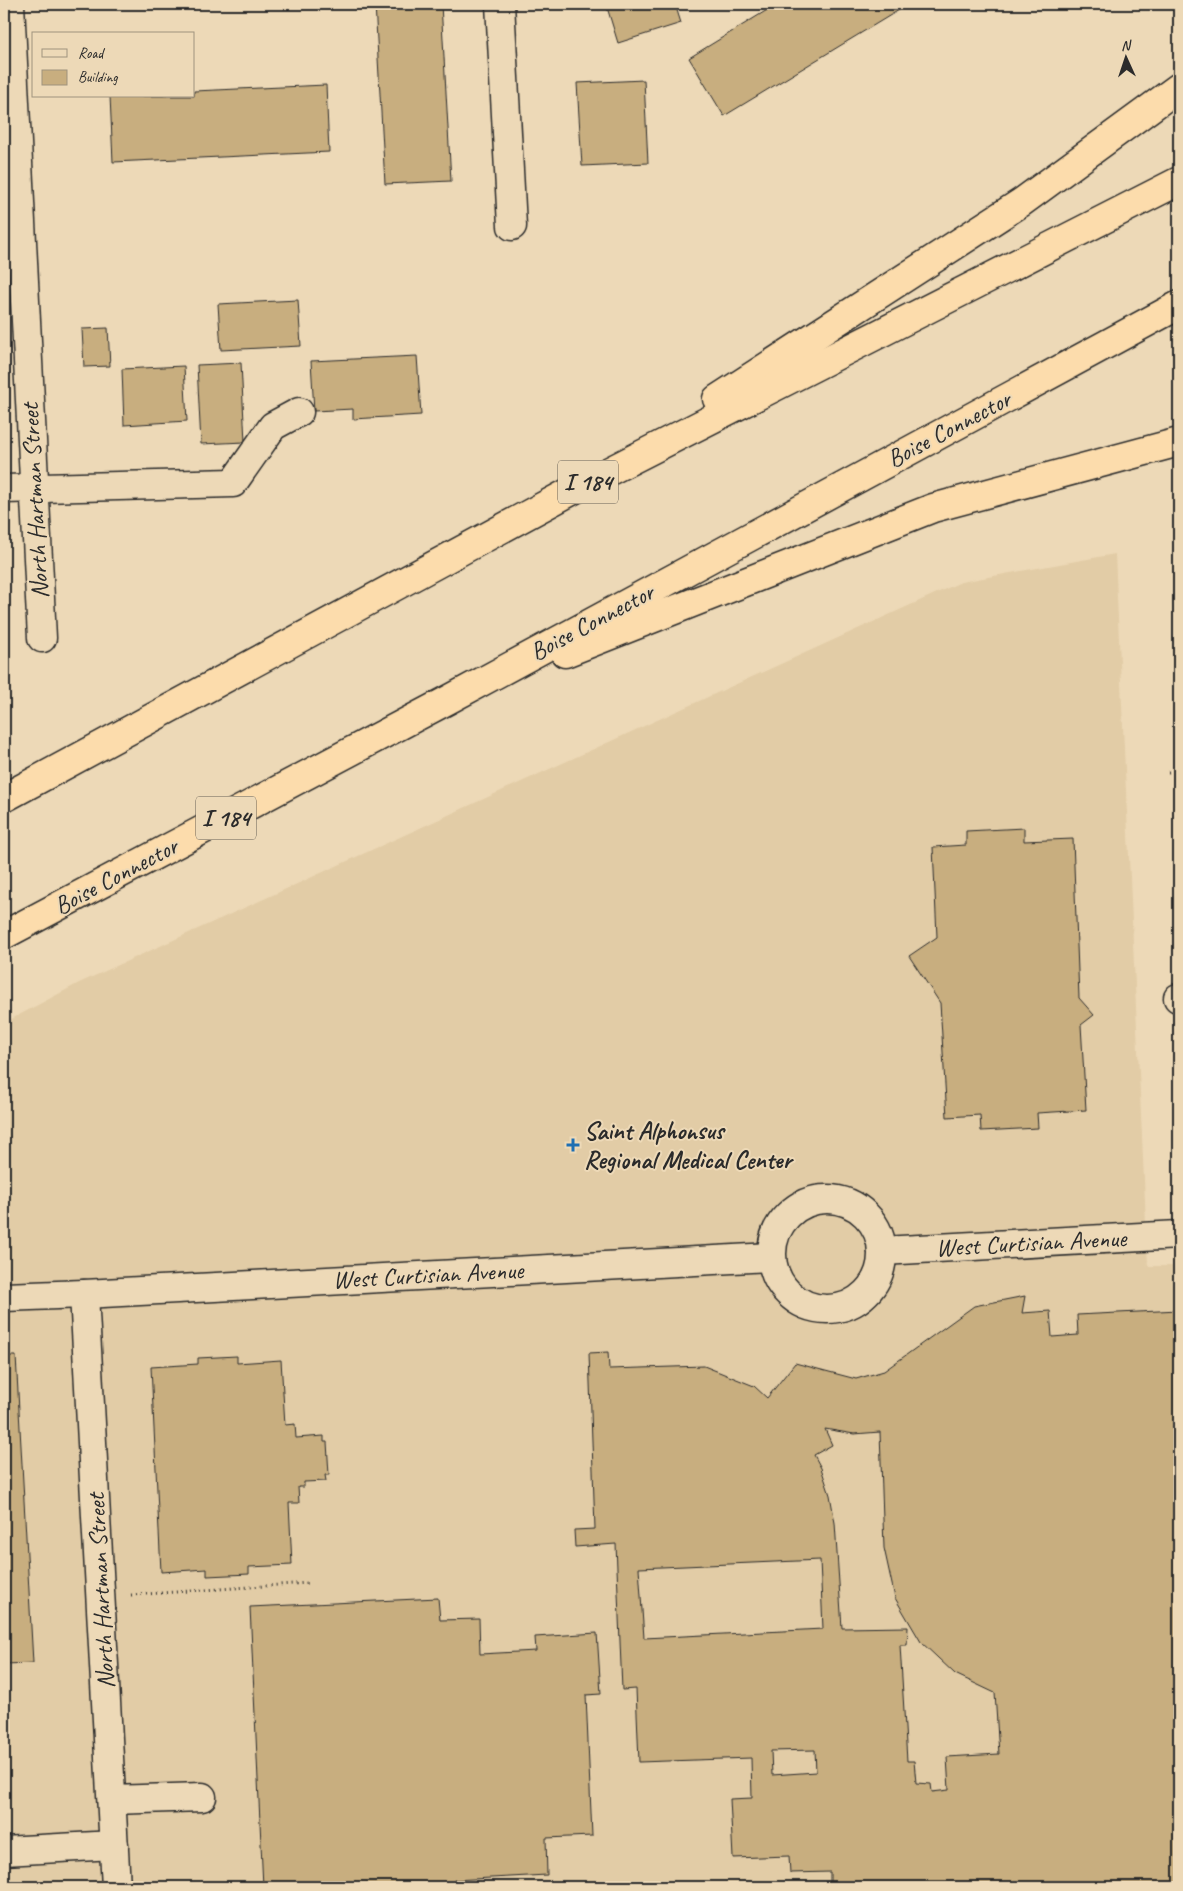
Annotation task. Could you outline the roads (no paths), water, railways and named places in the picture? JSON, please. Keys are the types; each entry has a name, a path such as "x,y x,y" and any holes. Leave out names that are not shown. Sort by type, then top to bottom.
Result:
{"highway":[{"path":"588,482 1022,202 1179,87"},
{"name":"I 184","path":"4,798 588,482 1179,181"},
{"name":"Boise Connector","path":"4,935 448,700 1179,305"},
{"path":"448,700 933,508 1179,442"}],"street":[{"name":"North Hartman Street","path":"10,4 42,638"},
{"path":"500,4 512,226"},
{"path":"4,488 233,483 273,426 299,412"},
{"path":"823,1199 833,1199 852,1204 868,1216 878,1232 882,1251 881,1268 874,1284 862,1297 847,1306 830,1310 812,1308 796,1301 783,1289 774,1274 771,1256 773,1238 782,1221 796,1207 814,1200 823,1199"},
{"name":"West Curtisian Avenue","path":"882,1251 1179,1235"},
{"name":"West Curtisian Avenue","path":"4,1297 771,1256"},
{"name":"North Hartman Street","path":"84,1294 116,1887"},
{"path":"112,1800 202,1797"},
{"path":"4,1851 114,1846"}],"place":[{"name":"Saint Alphonsus Regional Medical Center","path":"573,1145"}]}
